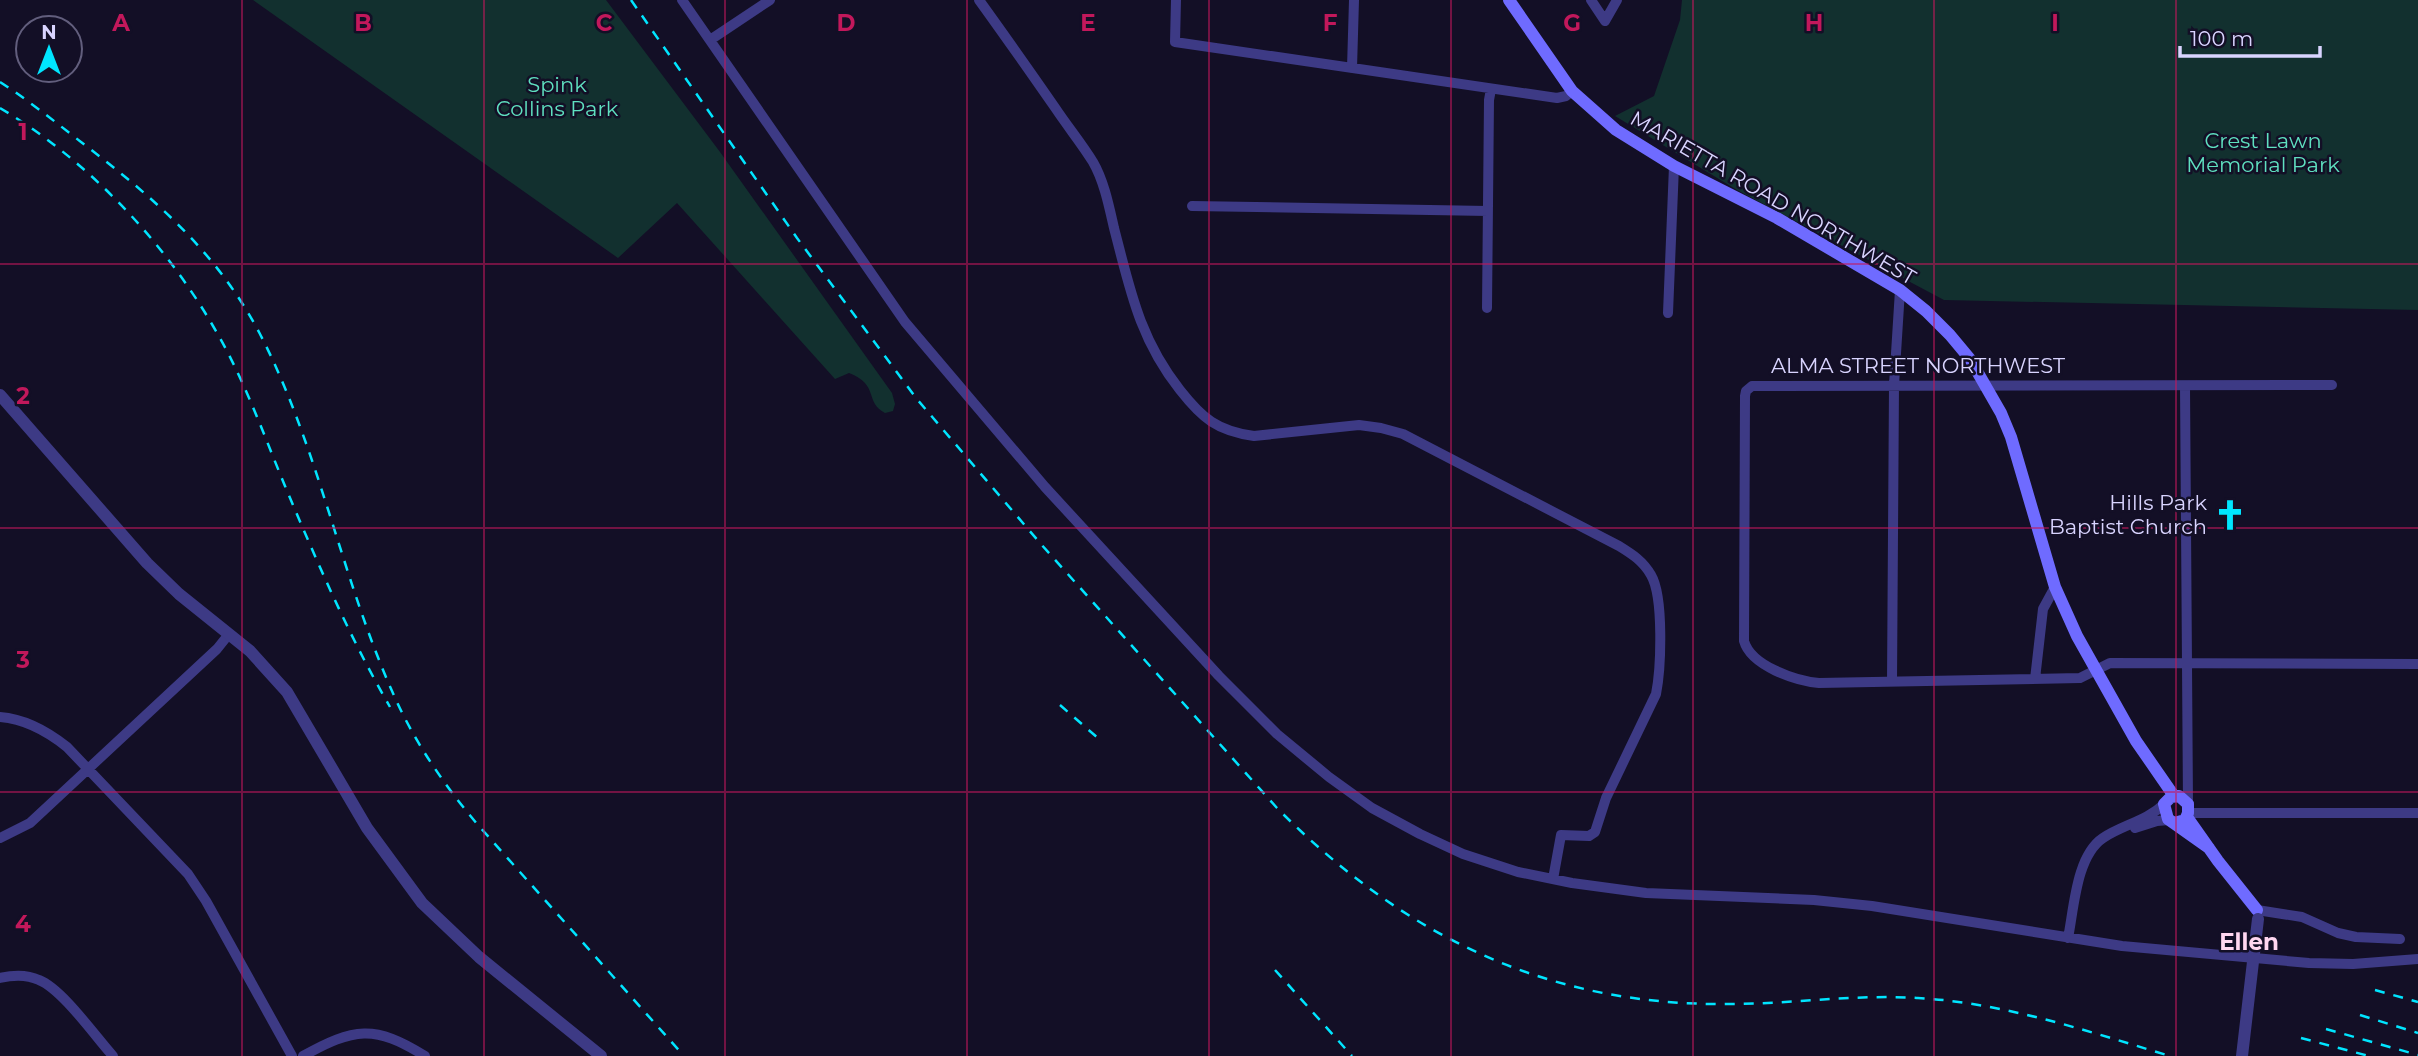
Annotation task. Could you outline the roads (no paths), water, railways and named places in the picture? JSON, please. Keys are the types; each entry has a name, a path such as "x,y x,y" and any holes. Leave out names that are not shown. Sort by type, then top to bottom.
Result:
{"main road":[{"name":"MARIETTA ROAD NORTHWEST","path":"1509,0 1572,91 1616,130 1674,166 1777,218 1900,290 1926,311 1970,359 2011,437 2055,587 2095,671 2178,804 2257,915"},
{"path":"2178,804 2181,822 2171,822 2164,811 2178,804"},
{"name":"MARIETTA ROAD NORTHWEST","path":"2171,822 2209,848"}],"street":[{"path":"682,0 905,321 1045,487 1219,676 1277,734 1372,808 1463,853 1518,872 1553,879 1646,892 1814,900 1872,906 2122,946 2309,963 2353,964 2418,959"},
{"path":"710,40 769,0"},
{"path":"979,0 1094,163 1134,306 1143,329 1172,380 1208,421 1236,434 1254,436 1359,425 1402,434 1619,546 1639,558 1653,577 1660,614 1659,682 1656,694 1606,798 1595,832 1589,836 1561,835 1553,879"},
{"path":"1176,0 1175,42 1557,98 1572,91"},
{"path":"1352,68 1354,0"},
{"path":"1591,0 1605,21 1618,0"},
{"path":"1487,308 1491,89"},
{"path":"1668,313 1674,166"},
{"path":"1192,206 1488,211"},
{"path":"1900,290 1894,385 1892,682 2080,678 2110,663 2418,664"},
{"name":"ALMA STREET NORTHWEST","path":"1892,682 1804,681 1790,677 1751,654 1744,641 1746,391 1757,384 1987,387 2333,385"},
{"path":"2178,804 2187,782 2189,386"},
{"path":"0,395 147,563 179,594 250,651 287,692 367,828 422,903 479,957 601,1056"},
{"path":"2035,679 2043,608 2055,587"},
{"path":"0,838 30,823 217,649 229,634"},
{"path":"0,717 29,723 49,733 67,747 188,874 206,901 292,1056"},
{"path":"2068,938 2081,870 2092,849 2102,838 2158,810 2178,804 2418,813"},
{"path":"2124,828 2131,829 2157,821 2171,822"},
{"path":"2242,1056 2257,915 2302,917 2338,933 2356,937 2400,939"},
{"path":"0,978 24,975 40,980 55,990 113,1056"},
{"path":"303,1056 338,1038 367,1032 387,1035 425,1056"}],"railway":[{"path":"631,0 797,238 916,398 1040,543 1277,808 1325,853 1375,892 1427,926 1482,954 1539,976 1598,992 1662,1001 1728,1004 1871,997 1950,1001 2014,1012 2170,1056"},
{"path":"0,82 108,163 158,205 203,252 243,304 260,334 298,421 374,647 400,709 419,744 441,778 478,825 684,1056"},
{"path":"0,108 63,151 92,177 146,233 193,294 234,365 334,598 390,707"},
{"path":"1060,705 1099,739"},
{"path":"1275,970 1352,1056"},
{"path":"2375,990 2418,1002"},
{"path":"2360,1015 2418,1033"},
{"path":"2326,1029 2418,1055"},
{"path":"2301,1038 2369,1056"}],"place":[{"name":"Hills Park Baptist Church","path":"2230,515"}],"district":[{"name":"Ellen","path":"2249,942"}],"park label":[{"name":"Spink Collins Park","path":"557,97"},
{"name":"Crest Lawn Memorial Park","path":"2263,153"}]}
